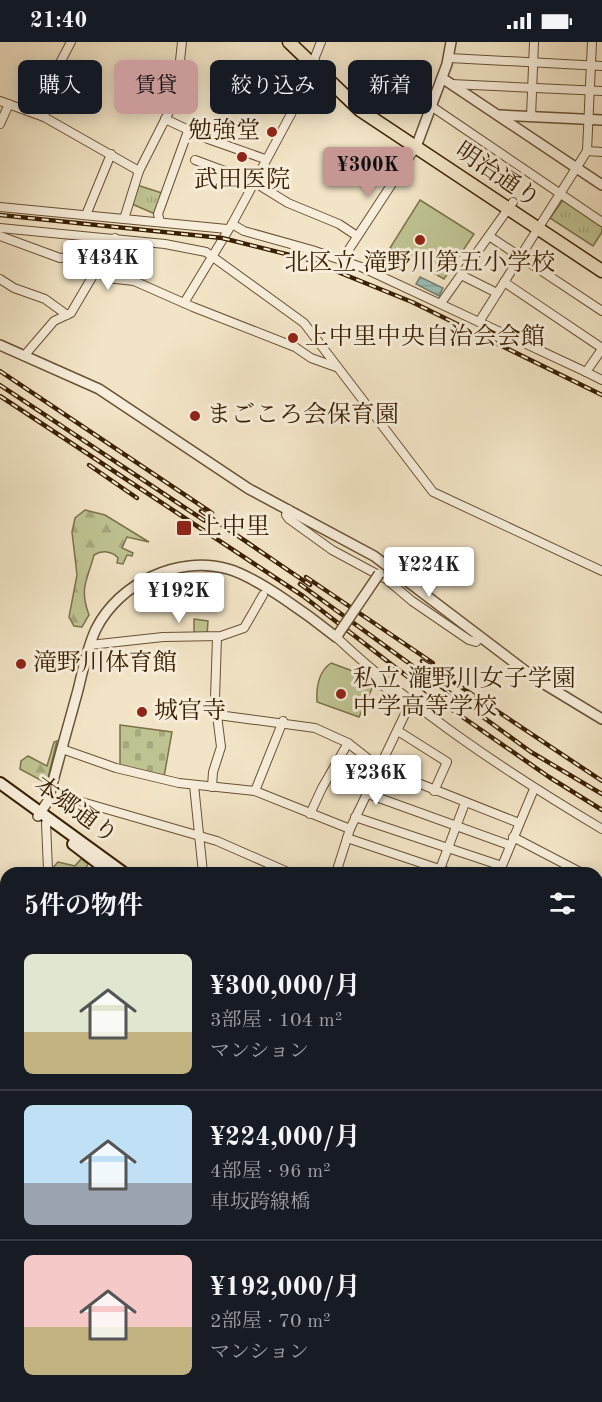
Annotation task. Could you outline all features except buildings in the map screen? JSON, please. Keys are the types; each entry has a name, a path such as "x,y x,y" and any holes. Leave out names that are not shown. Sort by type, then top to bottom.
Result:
{"main road":[{"name":"明治通り","path":"289,42 312,60"},
{"name":"明治通り","path":"299,42 313,60"},
{"name":"明治通り","path":"336,85 354,105 417,143 510,205 602,271"},
{"name":"明治通り","path":"541,226 602,262"},
{"name":"本郷通り","path":"0,783 104,867"},
{"name":"本郷通り","path":"0,790 115,867"}],"street":[{"path":"44,117 53,76 71,42"},
{"path":"124,219 139,171 176,98 182,42"},
{"path":"316,60 321,42"},
{"path":"432,103 449,58 451,42"},
{"path":"531,117 534,42"},
{"path":"479,322 587,151 592,42"},
{"path":"449,58 602,66"},
{"path":"442,78 602,184"},
{"path":"451,84 602,91"},
{"path":"0,101 44,117 139,171"},
{"path":"0,124 9,104"},
{"path":"432,107 602,222"},
{"path":"184,303 254,182 288,114"},
{"path":"342,260 417,143 428,114"},
{"path":"498,115 602,120"},
{"path":"165,119 265,159"},
{"path":"160,222 158,214 188,130"},
{"path":"587,151 602,152"},
{"path":"86,215 111,154"},
{"path":"195,160 254,182 288,203 339,224 357,236"},
{"path":"441,303 510,205"},
{"path":"0,207 229,226 342,260 441,303 602,380"},
{"path":"0,228 115,238 181,246 206,252 304,323 433,492 602,571"},
{"path":"0,236 60,258 77,257 107,278 134,280 184,303 295,346 311,358 338,368"},
{"path":"489,236 602,311"},
{"path":"24,356 54,321 67,315 81,299 115,238"},
{"path":"461,275 497,293"},
{"path":"0,279 14,288 29,292 67,315"},
{"path":"504,282 602,348 586,372"},
{"path":"53,305 54,321"},
{"path":"0,345 99,389 249,489 381,561 536,680 602,718"},
{"path":"288,509 286,515 289,519 323,543 379,574 469,640 476,642 480,638"},
{"path":"48,867 42,817 90,645 106,614 136,585 163,572 205,566 229,569 247,577 337,635 374,673 417,707 534,789 602,830"},
{"path":"337,635 379,574"},
{"path":"90,645 163,637 217,637 244,628 263,595"},
{"path":"212,787 213,772 221,747 214,683 217,637"},
{"path":"338,867 355,817 405,714 405,706 379,684 374,673"},
{"path":"218,715 283,721 315,728 348,743 380,768 519,823"},
{"path":"255,791 283,721"},
{"path":"398,731 447,762 434,790"},
{"path":"310,814 324,784 348,743"},
{"path":"62,749 116,768 194,785 212,787 225,785 255,791 350,829"},
{"path":"194,785 202,867"},
{"path":"501,867 534,789"},
{"path":"368,794 456,825 511,841 569,867"},
{"path":"82,802 160,827 199,836 274,867"},
{"path":"441,867 465,803"},
{"path":"355,817 448,847 495,867"},
{"path":"347,838 434,867"}],"green space":[{"path":"137,185 162,193 155,214 132,204"},
{"path":"420,200 474,234 444,279 390,248"},
{"path":"563,200 567,200 602,225 602,232 593,246 550,218"},
{"path":"85,510 105,515 149,542 127,537 122,548 133,553 132,556 127,555 123,564 117,563 118,558 107,552 94,555 84,591 89,615 82,627 74,626 69,617 77,575 72,532 75,518"},
{"path":"194,619 208,621 207,636 194,636"},
{"path":"331,663 366,676 374,684 359,717 317,702 319,680 323,671"},
{"path":"120,725 172,732 164,777 120,768"},
{"path":"57,741 48,778 42,781 20,769 21,761 28,756 47,766 54,742"},
{"path":"81,859 88,864 86,867 53,867 58,862 75,866"}],"water":[{"path":"420,277 443,288 439,296 416,284"}],"railway":[{"path":"0,215 222,238 306,259 412,302 602,395"},
{"path":"0,371 212,513"},
{"path":"0,385 205,521"},
{"path":"0,396 303,596 435,698 549,777 602,810"},
{"path":"89,465 137,498"},
{"path":"201,511 310,585"},
{"path":"306,577 433,663"},
{"path":"300,584 531,752 602,794"},
{"path":"422,661 602,781"}],"place":[{"name":"勉強堂","path":"272,132"},
{"name":"武田医院","path":"242,157"},
{"name":"北区立 滝野川第五小学校","path":"420,240"},
{"name":"上中里中央自治会会館","path":"293,338"},
{"name":"まごころ会保育園","path":"195,416"},
{"name":"上中里","path":"184,528"},
{"name":"滝野川体育館","path":"21,664"},
{"name":"私立 瀧野川女子学園 中学高等学校","path":"341,694"},
{"name":"城官寺","path":"142,712"}]}
